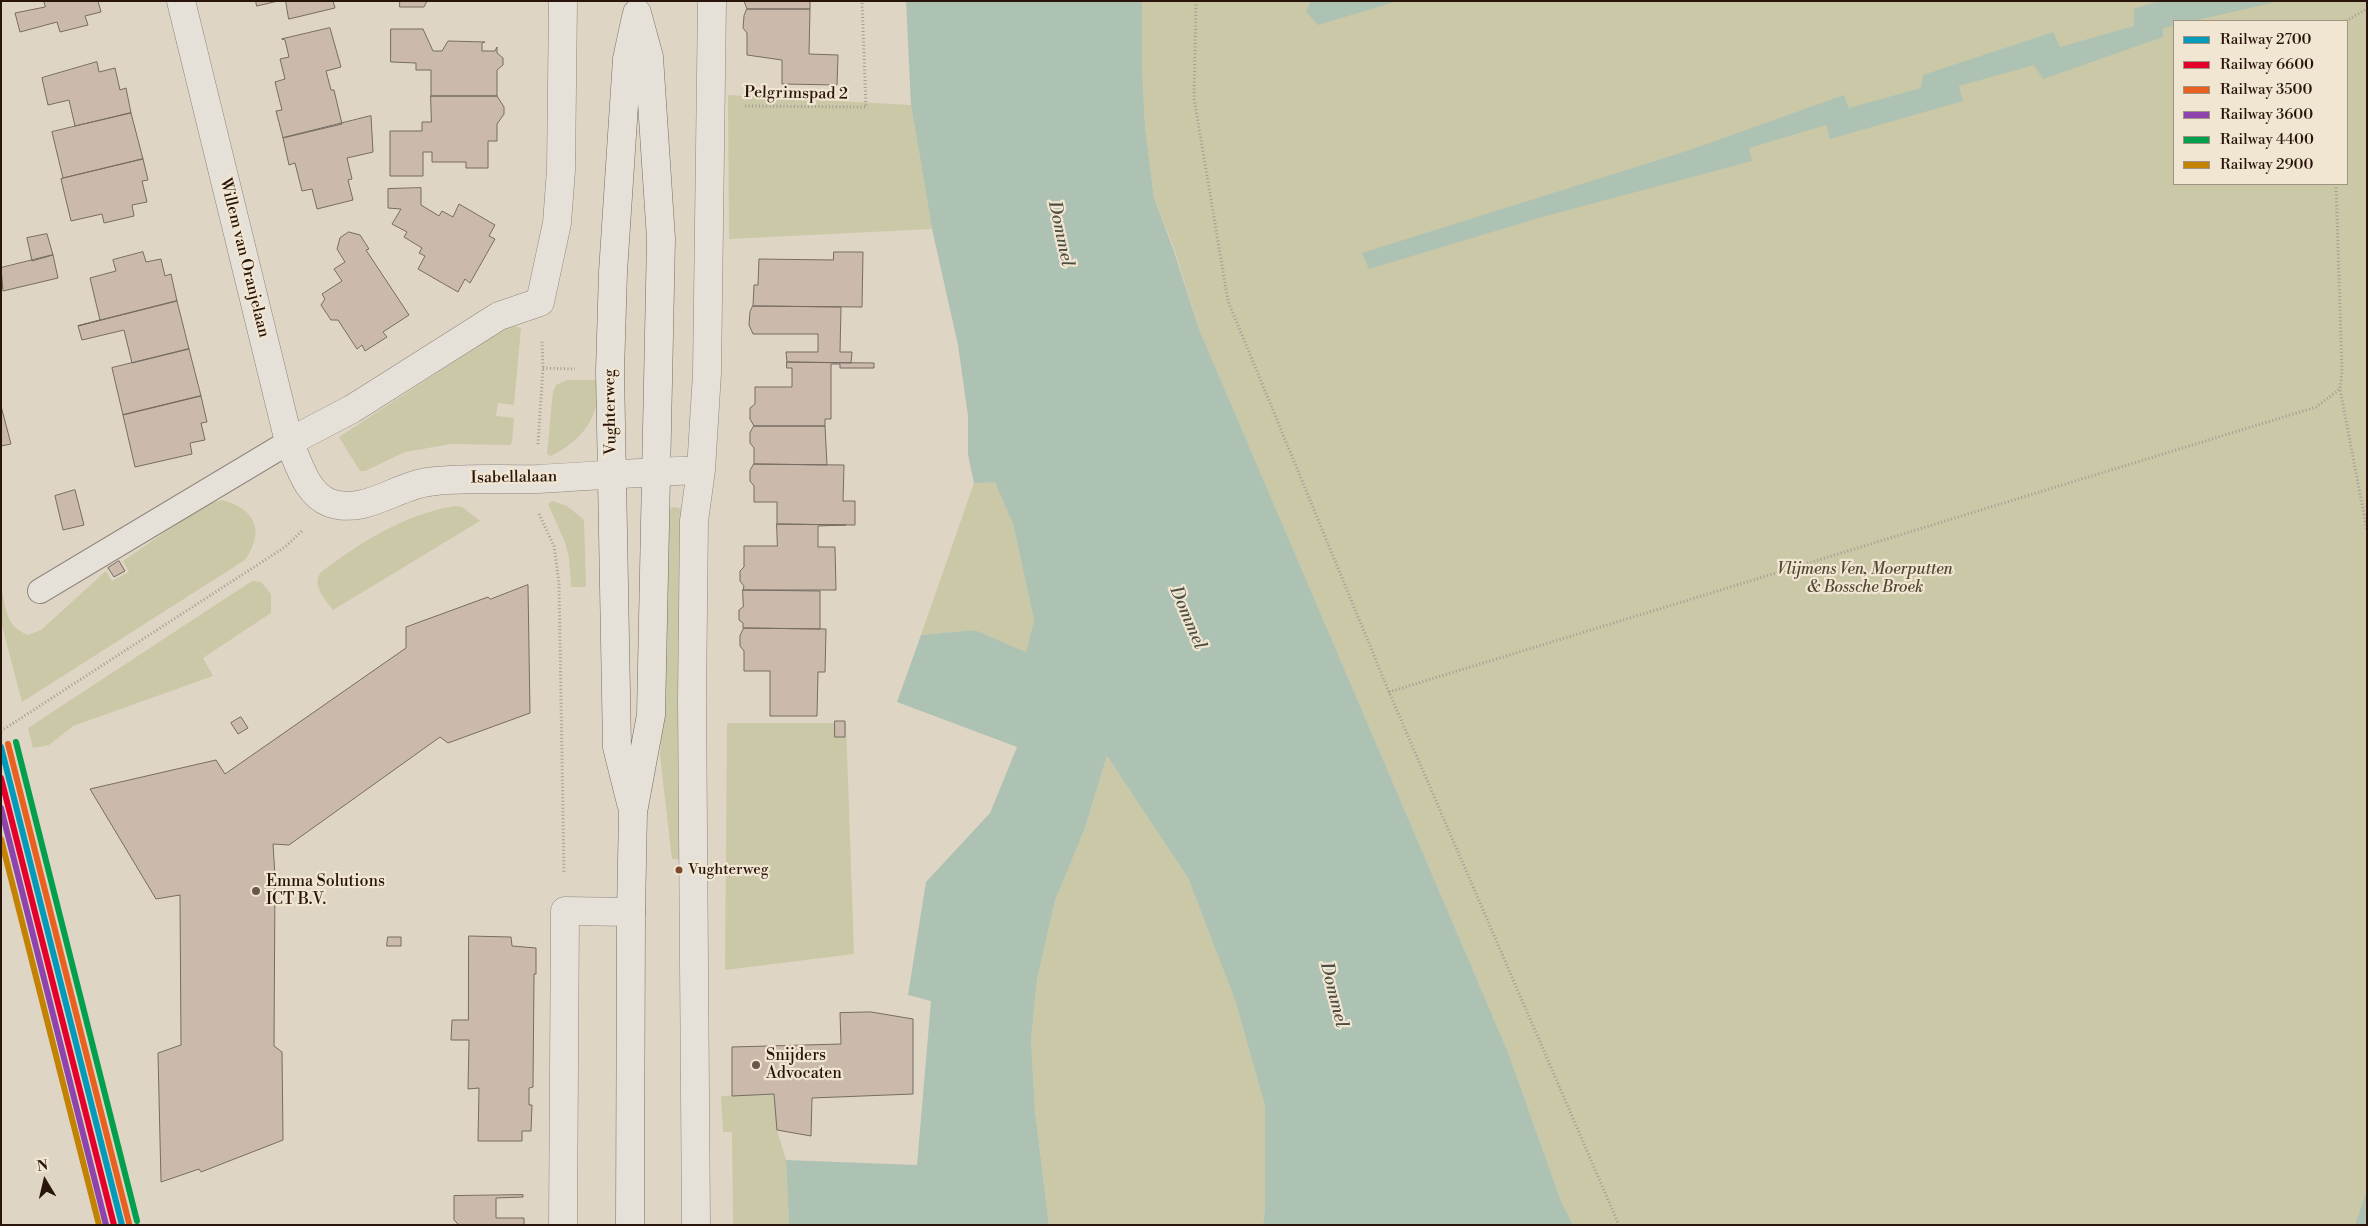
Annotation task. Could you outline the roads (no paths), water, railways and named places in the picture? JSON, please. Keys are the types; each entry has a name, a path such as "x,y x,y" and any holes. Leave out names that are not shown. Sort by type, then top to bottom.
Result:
{"street":[{"name":"Willem van Oranjelaan","path":"181,1 290,442 311,490 330,503"},
{"path":"290,442 352,408 499,316 540,302 557,223 563,1"},
{"path":"696,1225 692,699 694,521 701,470 707,373 712,1"},
{"name":"Vughterweg","path":"630,1225 631,912 634,812 651,715 660,239 649,57 637,7"},
{"name":"Vughterweg","path":"634,812 617,748 610,370 613,272 627,59 637,7"},
{"name":"Isabellalaan","path":"330,503 355,505 380,500 420,483 454,478 536,479 701,470"},
{"path":"563,1225 565,911 631,912"}],"lane":[{"path":"40,591 290,442"}],"water":[{"name":"Dommel","path":"906,1 1142,1 1142,65 1145,127 1154,198 1174,251 1199,329 1508,1052 1561,1201 1573,1225 1263,1225 1265,1207 1265,1106 1235,1000 1188,878 1107,756 1085,828 1055,901 1037,980 1031,1040 1035,1111 1049,1225 789,1225 786,1160 917,1165 931,1001 908,995 926,882 990,813 1017,747 897,702 921,635 975,630 1026,652 1034,620 1013,524 995,482 974,483 968,455 968,416 958,345 932,229 911,105"},
{"path":"1311,1 1398,1 1318,25 1306,12"},
{"path":"2159,1 2280,1 2197,20 2173,20 2173,26 2163,28 2163,37 2043,79 2034,65 1959,86 1963,101 1830,139 1826,125 1749,148 1752,161 1542,217 1369,269 1362,253 1690,150 1844,95 1849,108 1921,88 1923,75 2053,32 2060,47 2134,26 2134,9"},
{"path":"2367,1190 2367,1225 2355,1225"}],"rail line":[{"name":"4400","path":"16,742 137,1221"},
{"name":"3500","path":"8,744 129,1223"},
{"name":"2700","path":"1,747 122,1225"},
{"name":"6600","path":"1,778 114,1225"},
{"name":"3600","path":"1,808 106,1225"},
{"name":"2900","path":"1,839 99,1225"}],"place":[{"name":"Vughterweg","path":"679,870"},
{"name":"Emma Solutions ICT B.V.","path":"256,891"},
{"name":"Snijders Advocaten","path":"756,1065"}],"park label":[{"name":"Vlijmens Ven, Moerputten & Bossche Broek","path":"1865,579"}]}
